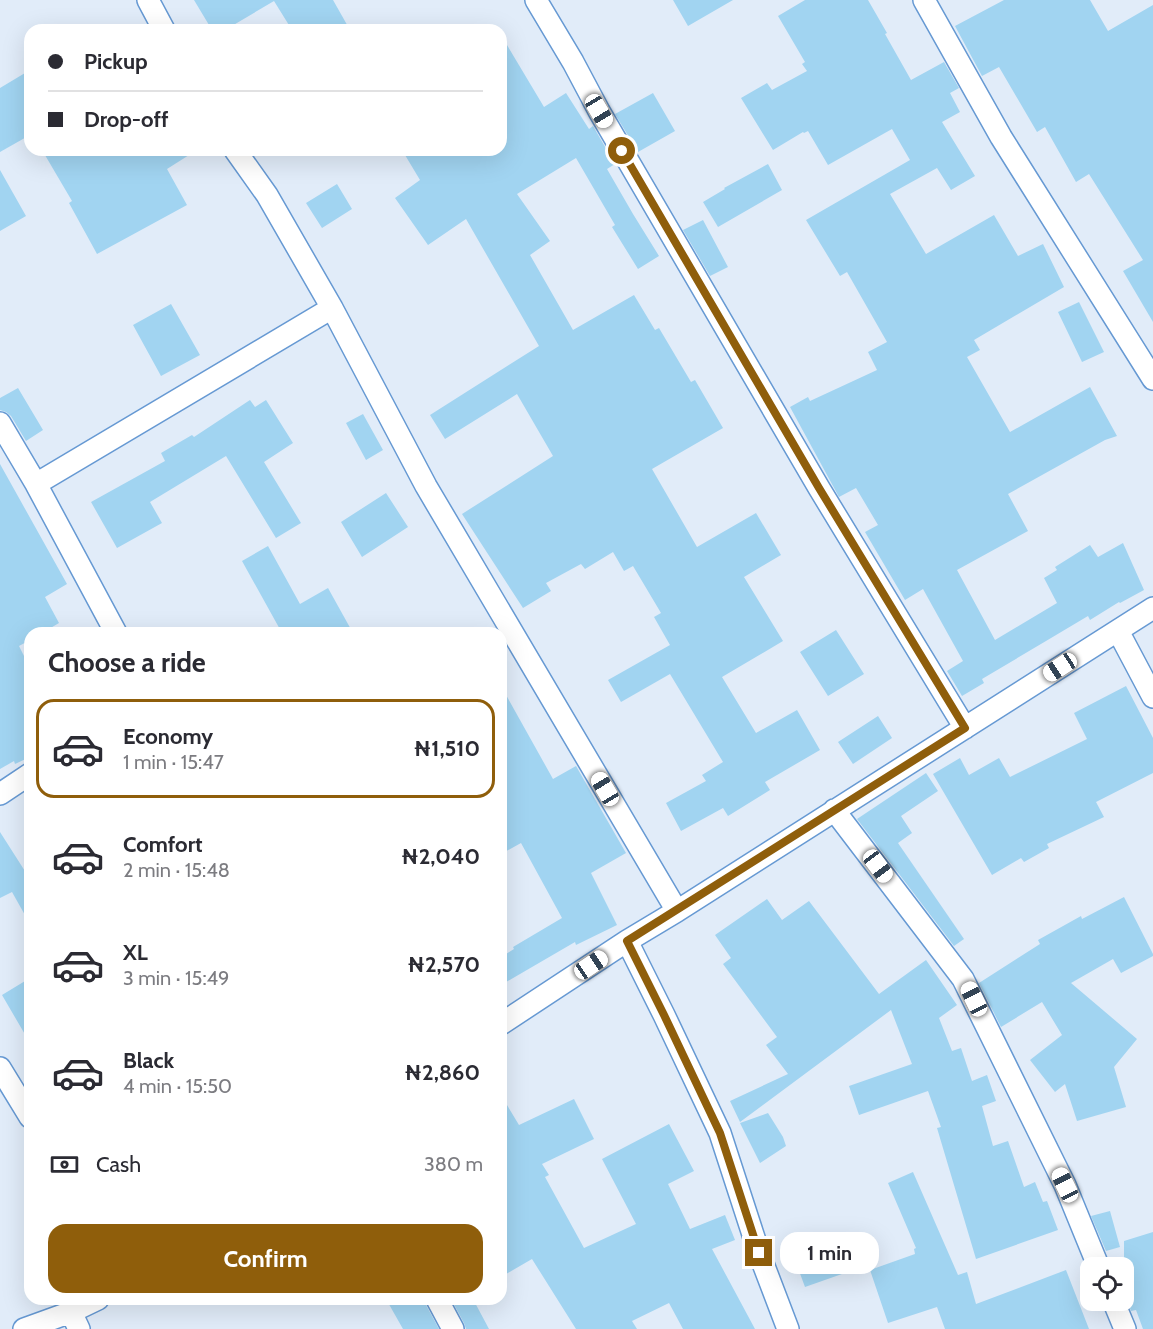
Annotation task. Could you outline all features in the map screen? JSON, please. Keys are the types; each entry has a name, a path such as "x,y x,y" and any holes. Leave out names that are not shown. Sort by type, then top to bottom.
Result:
{"street":[{"path":"148,0 161,24"},
{"path":"536,0 819,488 965,728"},
{"path":"924,0 1001,137 1153,380"},
{"path":"239,156 267,195 332,308 426,486 677,911"},
{"path":"36,484 332,308"},
{"path":"0,423 36,484 113,627"},
{"path":"507,1020 627,941 1153,608"},
{"path":"1118,631 1153,697"},
{"path":"0,794 24,778"},
{"path":"834,810 963,979 1065,1185 1094,1257"},
{"path":"627,941 720,1133 759,1253 788,1329"},
{"path":"0,1068 24,1107"},
{"path":"24,1329 75,1321 92,1305"},
{"path":"440,1305 453,1329"},
{"path":"1118,1311 1125,1329"}],"building":[{"path":"194,0 333,0 347,24 288,24 274,1 235,24 208,24"},
{"path":"673,0 733,0 688,26"},
{"path":"805,0 868,0 911,80 944,62 959,88 950,93 960,112 942,122 975,176 951,190 937,168 890,194 926,254 994,215 1018,256 1043,244 1064,287 974,340 980,350 967,357 1010,432 1090,387 1117,436 1105,440 1008,494 1028,531 957,570 995,640 1057,603 1044,578 1057,570 1055,567 1090,545 1098,557 1123,543 1144,590 1090,620 1088,616 982,679 984,683 962,696 947,671 963,661 923,589 905,600 865,532 878,525 856,488 839,497 790,407 808,397 810,401 877,370 868,352 887,342 847,272 840,276 806,220 910,160 892,129 828,165 808,131 773,150 741,98 767,83 772,90 807,71 802,64 805,62 778,16"},
{"path":"1004,0 1090,0 1108,31 1153,5 1153,322 1123,271 1143,260 1089,174 1076,182 1045,127 1037,132 999,67 982,76 955,26"},
{"path":"507,45 544,107 566,93 589,129 593,126 615,164 607,169 659,256 638,269 612,227 615,225 576,158 517,194 550,241 530,255 573,330 634,295 655,330 659,328 691,382 695,380 723,428 652,469 697,547 756,513 781,555 744,577 783,641 722,677 756,733 797,710 820,750 765,782 770,790 728,816 723,808 681,831 666,803 706,781 702,775 723,762 670,674 621,702 608,680 670,645 654,617 661,613 633,566 624,571 613,552 585,569 581,564 546,583 551,591 523,608 462,514 553,456 517,394 445,439 430,415 539,346 466,219 428,245 395,198 420,180 406,156 507,156"},
{"path":"24,74 24,138 0,152 0,88"},
{"path":"653,93 675,131 638,152 615,114"},
{"path":"46,156 188,156 167,169 187,205 97,254 69,203 72,201"},
{"path":"768,164 782,190 718,227 703,202"},
{"path":"0,170 26,216 0,231"},
{"path":"337,184 352,209 322,228 306,203"},
{"path":"703,220 728,267 710,276 683,230"},
{"path":"1079,302 1104,352 1082,362 1058,312"},
{"path":"171,304 200,355 161,376 133,325"},
{"path":"18,388 43,430 26,441 11,416 0,410 0,398"},
{"path":"250,400 255,407 266,400 293,443 264,462 301,523 276,538 226,456 150,502 162,523 117,548 91,502 165,461 161,453 192,435 194,437"},
{"path":"363,414 383,450 366,460 346,423"},
{"path":"0,464 67,584 45,597 59,623 52,627 24,627 24,643 19,646 24,656 24,760 15,764 14,761 0,769"},
{"path":"386,493 408,527 362,557 341,522"},
{"path":"268,546 300,604 328,588 350,627 279,627 242,561"},
{"path":"836,630 864,674 828,696 800,652"},
{"path":"1126,686 1153,738 1153,773 1096,802 1104,817 1047,844 1049,848 1024,862 1021,858 992,875 933,774 960,758 969,775 999,758 1010,777 1087,739 1074,713"},
{"path":"507,697 553,779 576,766 626,853 591,873 617,925 576,945 575,942 507,982 507,953 514,949 513,947 562,918 521,843 507,851"},
{"path":"878,716 892,738 853,764 838,742"},
{"path":"926,773 938,791 901,816 912,833 898,843 964,939 954,946 857,819"},
{"path":"0,832 24,870 24,913 12,892 0,898"},
{"path":"1124,897 1153,956 1121,973 1113,959 1071,983 1137,1039 1114,1067 1126,1107 1077,1121 1065,1084 1055,1092 1030,1060 1062,1035 1042,1002 1001,1027 979,983 1040,944 1038,940 1081,916 1082,919"},
{"path":"767,899 782,920 809,901 879,994 926,960 957,1005 939,1018 952,1051 961,1048 972,1081 987,1075 996,1101 982,1106 993,1146 1008,1141 1024,1187 1035,1182 1043,1202 1047,1201 1058,1230 976,1259 937,1128 941,1127 928,1091 859,1115 849,1086 912,1064 891,1010 740,1122 730,1101 788,1074 766,1045 777,1037 723,964 731,958 715,935"},
{"path":"24,982 24,1033 2,995"},
{"path":"574,1099 594,1139 542,1164 549,1175 545,1177 584,1248 636,1224 602,1159 669,1124 694,1171 668,1184 690,1229 725,1215 735,1240 712,1249 755,1329 683,1329 669,1303 632,1321 637,1329 576,1329 532,1259 507,1274 507,1105 519,1125"},
{"path":"768,1113 786,1146 760,1163 740,1123"},
{"path":"913,1172 958,1275 967,1272 976,1304 1066,1270 1080,1311 1089,1329 945,1329 937,1307 888,1323 870,1270 915,1254 914,1249 916,1248 888,1183"},
{"path":"1110,1211 1120,1247 1106,1251 1091,1216"},
{"path":"1153,1232 1153,1329 1143,1329 1136,1310 1134,1310 1134,1257 1124,1257 1124,1241"},
{"path":"850,1240 859,1268 805,1287 795,1260"},
{"path":"389,1305 426,1305 439,1329 403,1329"},
{"path":"454,1305 476,1305 489,1329 466,1329"}],"route":[{"path":"622,151 819,488 965,728 627,941 720,1133 759,1253"}]}
